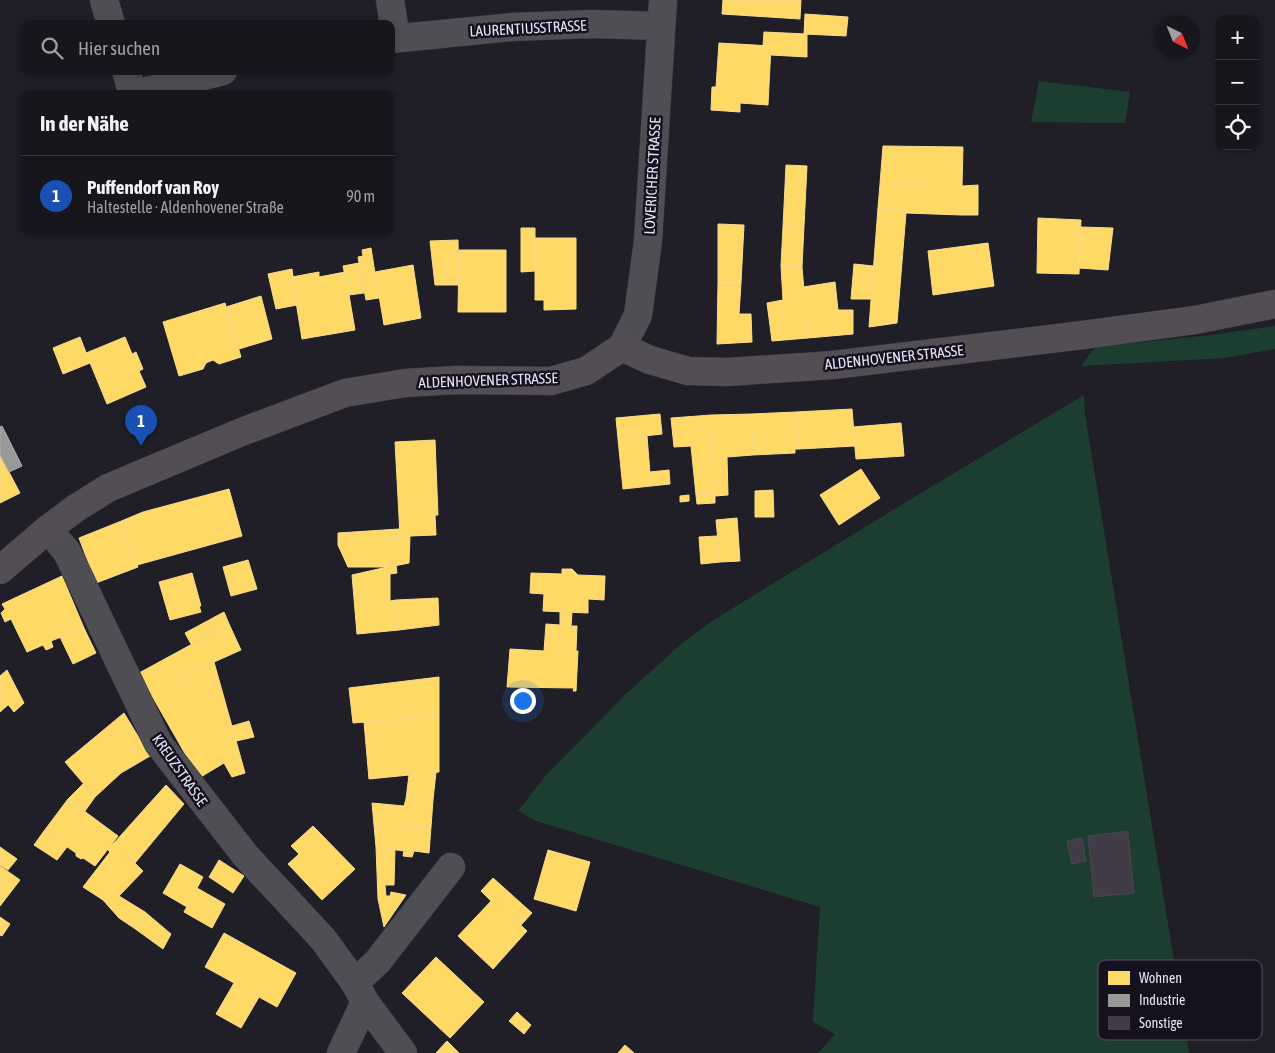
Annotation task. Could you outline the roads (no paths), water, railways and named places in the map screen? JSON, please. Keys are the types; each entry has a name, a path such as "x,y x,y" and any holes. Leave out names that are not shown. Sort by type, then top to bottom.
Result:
{"street":[{"path":"104,0 110,20"},
{"name":"LAURENTIUSSTRASSE","path":"390,0 392,20"},
{"name":"LAURENTIUSSTRASSE","path":"395,38 512,27 592,24 662,13"},
{"name":"LOVERICHER STRASSE","path":"622,347 638,315 648,241 662,13"},
{"path":"127,75 133,90"},
{"path":"149,90 207,75"},
{"name":"ALDENHOVENER STRASSE","path":"0,570 48,529 76,508 108,488 239,432 345,393 405,383 448,380 551,381 586,371 622,347 650,360 688,371 727,372 833,365 1075,336 1195,320 1275,304"},
{"name":"KREUZSTRASSE","path":"48,529 67,552 158,743 244,855 323,939 403,1053"},
{"path":"341,1053 360,992 378,961 451,867"}],"place":[{"name":"Puffendorf van Roy","path":"141,446"}]}
